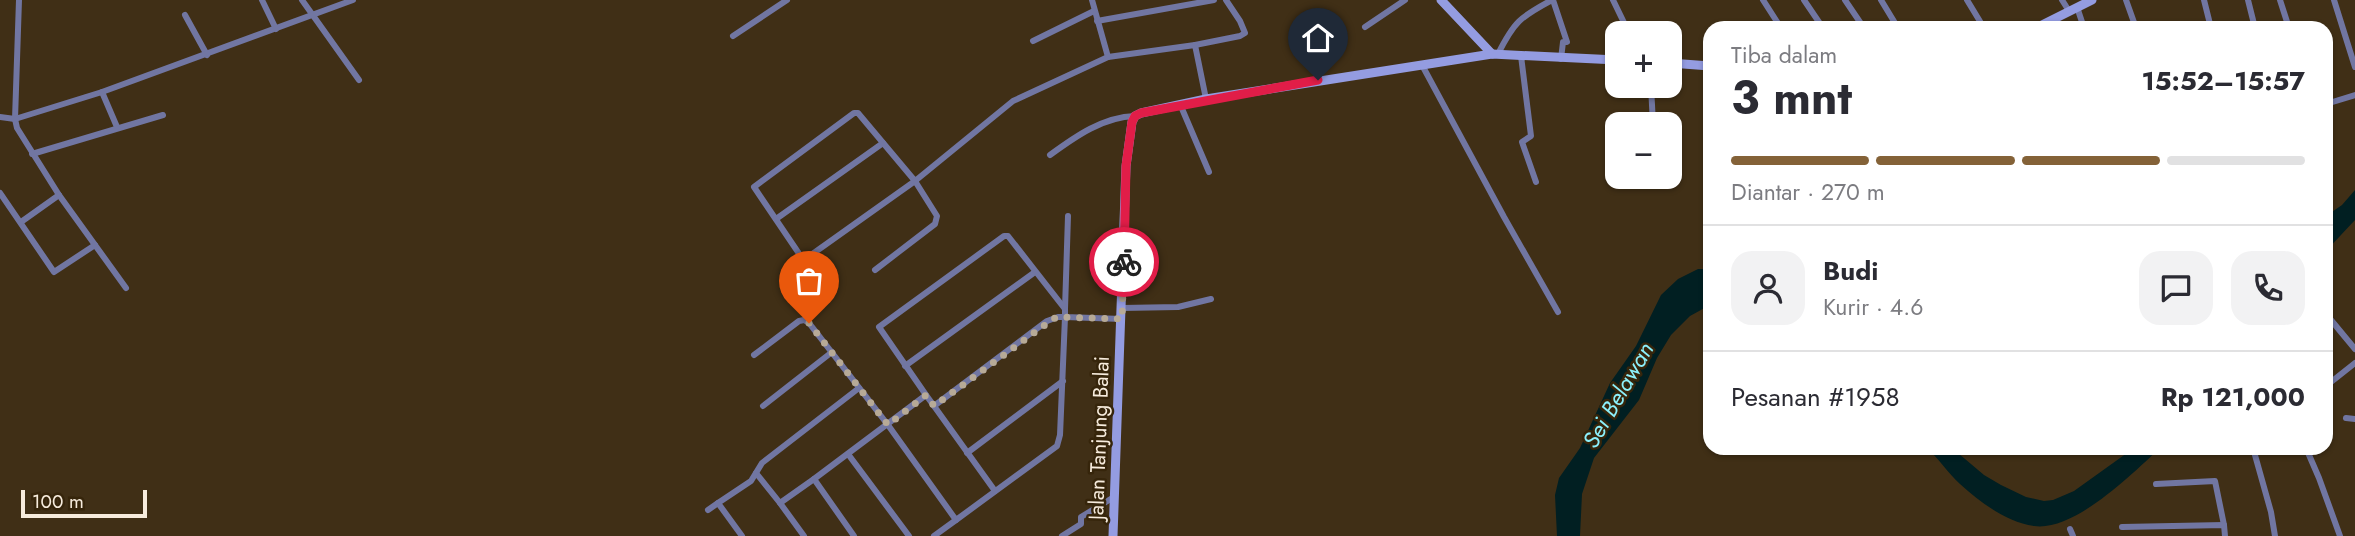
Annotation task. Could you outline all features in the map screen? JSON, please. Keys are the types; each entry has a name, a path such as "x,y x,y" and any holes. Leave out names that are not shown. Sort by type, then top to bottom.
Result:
{"street":[{"path":"19,0 15,119 19,134 125,288"},
{"path":"262,0 276,29"},
{"path":"302,0 359,79"},
{"path":"0,117 15,119 102,92 353,0"},
{"path":"733,36 787,0"},
{"path":"1093,0 1108,57"},
{"path":"1097,21 1214,0"},
{"path":"875,270 937,220 933,208 915,181 859,113 852,114 754,185 800,256 805,258 915,181 1013,101 1108,57 1195,45 1245,33 1226,0"},
{"path":"1365,27 1405,0"},
{"path":"1495,54 1516,23 1552,0 1567,42 1563,42 1561,59"},
{"path":"1613,0 1623,21"},
{"path":"1763,0 1776,21"},
{"path":"1804,0 1818,21"},
{"path":"1845,0 1859,21"},
{"path":"1881,0 1894,21"},
{"path":"1967,0 1979,21"},
{"path":"2062,0 2073,9 2080,21"},
{"path":"2049,21 2092,0"},
{"path":"2126,0 2134,21"},
{"path":"2204,0 2209,21"},
{"path":"2248,0 2253,21"},
{"path":"2280,0 2287,21"},
{"path":"2334,0 2355,67"},
{"path":"1445,1 1495,54"},
{"path":"1033,41 1094,11"},
{"path":"185,15 206,55"},
{"path":"1195,45 1206,99"},
{"path":"1050,155 1087,130 1119,117 1292,84 1495,54 1605,60"},
{"path":"1521,56 1531,136 1522,142 1536,182"},
{"path":"1682,64 1703,65"},
{"path":"1422,65 1558,312"},
{"path":"102,92 117,127"},
{"path":"2333,102 2355,95"},
{"path":"1180,104 1209,172"},
{"path":"32,154 163,115"},
{"name":"Jalan Tanjung Balai","path":"1113,536 1126,166 1135,116"},
{"path":"776,219 883,143"},
{"path":"0,194 54,272 95,244"},
{"path":"21,222 60,195"},
{"path":"934,536 1057,446 1063,381 1068,216"},
{"path":"995,491 879,327 1003,236 1008,236 1065,313"},
{"path":"905,366 1035,272"},
{"path":"934,406 1047,321 1065,313 1122,314 1178,307 1210,299"},
{"path":"754,355 804,320 809,323 888,425 956,520"},
{"path":"2333,322 2355,349"},
{"path":"763,406 832,352"},
{"path":"2333,380 2355,363"},
{"path":"967,453 1063,381"},
{"path":"708,510 751,481 762,463 859,388"},
{"path":"780,503 926,395"},
{"path":"2346,418 2355,419"},
{"path":"848,454 909,536"},
{"path":"2255,455 2275,536"},
{"path":"2309,455 2340,536"},
{"path":"756,473 804,536"},
{"path":"814,479 854,536"},
{"path":"2156,484 2215,481 2225,536"},
{"path":"1062,536 1081,524 1081,517 1114,497"},
{"path":"718,503 742,536"},
{"path":"2122,527 2224,525"}],"water":[{"path":"2355,190 2355,220 2333,244 2333,211"},
{"name":"Sei Belawan","path":"1703,269 1703,309 1690,316 1671,335 1657,358 1639,400 1594,458 1582,494 1580,536 1557,536 1555,495 1559,478 1580,448 1610,383 1636,346 1661,295 1678,279"},
{"path":"1933,455 1960,455 2001,485 2026,497 2044,501 2074,491 2124,455 2152,455 2102,499 2067,520 2050,525 2034,526 2004,516 1960,484"}],"way so far":[{"path":"809,323 888,425 926,395 934,406 1047,321 1058,317 1122,319 1124,262"}],"route":[{"path":"1124,262 1126,166 1135,116 1180,104 1318,80"}]}
